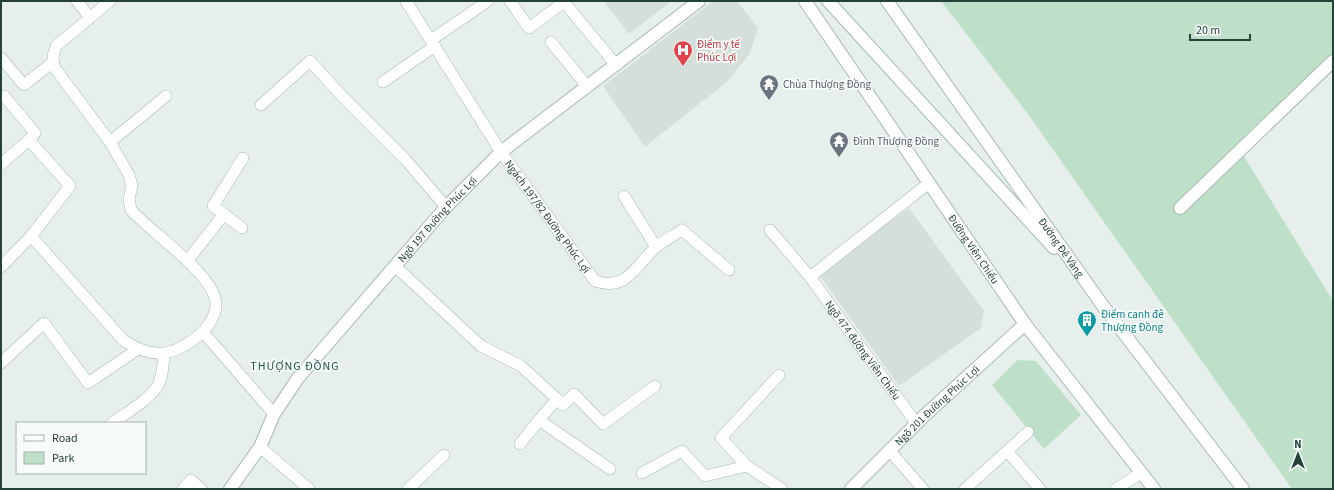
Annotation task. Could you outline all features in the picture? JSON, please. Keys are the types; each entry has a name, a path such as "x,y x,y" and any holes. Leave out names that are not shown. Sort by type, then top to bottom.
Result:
{"street":[{"name":"Ngõ 197 Đường Phúc Lợi","path":"230,489 260,446 274,414 298,378 396,268 446,207 501,152 699,1"},
{"name":"Đường Viên Chiếu","path":"804,1 1025,324 1154,489"},
{"path":"828,1 1088,284"},
{"name":"Đường Đê Vàng","path":"888,1 1088,284 1243,489"},
{"path":"1180,208 1333,61"},
{"name":"Ngõ 201 Đường Phúc Lợi","path":"851,489 916,423 1025,324"}],"lane":[{"path":"77,1 90,18"},
{"path":"31,236 123,340 138,350 157,354 177,351 203,332 211,322 216,304 213,290 188,260 131,210 129,199 132,186 129,175 110,142 54,67 53,56 56,46 110,1"},
{"name":"Ngách 197/82 Đường Phúc Lợi","path":"406,1 501,152 595,281 606,284 618,283 630,276 656,247 682,230 729,270"},
{"path":"383,82 488,1"},
{"path":"510,1 528,28 564,2 616,65"},
{"path":"551,42 587,86"},
{"path":"1,58 24,85 53,62"},
{"path":"261,105 310,61 342,96 406,160 446,207"},
{"path":"1,164 29,140 34,133 4,96"},
{"path":"110,142 166,96"},
{"path":"1,267 31,236 70,186 29,140"},
{"path":"242,228 213,206 243,158"},
{"path":"810,278 929,183"},
{"path":"624,196 656,247"},
{"path":"188,260 224,214"},
{"name":"Ngõ 474 đường Viên Chiếu","path":"770,230 810,278 916,423"},
{"path":"396,268 481,346 521,366 563,405 574,394 603,424 655,386"},
{"path":"1,363 44,324 88,382 138,350"},
{"path":"203,332 274,414"},
{"path":"113,422 136,406 157,387 161,376 164,353"},
{"path":"779,374 721,438 747,466 782,489"},
{"path":"520,444 557,399"},
{"path":"540,420 610,469"},
{"path":"965,489 1028,432"},
{"path":"260,446 309,489"},
{"path":"890,450 923,489"},
{"path":"642,473 682,451 705,476 747,466"},
{"path":"1007,451 1040,489"},
{"path":"408,489 444,455"},
{"path":"1116,489 1141,472"},
{"path":"183,489 191,480 201,489"}],"shaded area":[{"path":"604,1 672,1 629,34"},
{"name":"Điểm y tế Phúc Lợi","path":"713,1 737,1 758,28 750,53 728,81 645,147 603,86"},
{"path":"909,208 984,311 981,328 899,386 818,273"}],"green space":[{"path":"941,1 1333,1 1333,64 1240,150 1333,301 1333,489 1292,489 1028,114"},
{"path":"1018,360 1036,361 1081,415 1044,449 992,385"}],"place":[{"name":"Điểm y tế Phúc Lợi","path":"683,67"},
{"name":"Chùa Thượng Đồng","path":"769,101"},
{"name":"Đình Thượng Đồng","path":"839,158"},
{"name":"Điếm canh đê Thượng Đồng","path":"1087,337"}],"district":[{"name":"THƯỢNG ĐỒNG","path":"295,366"}]}
